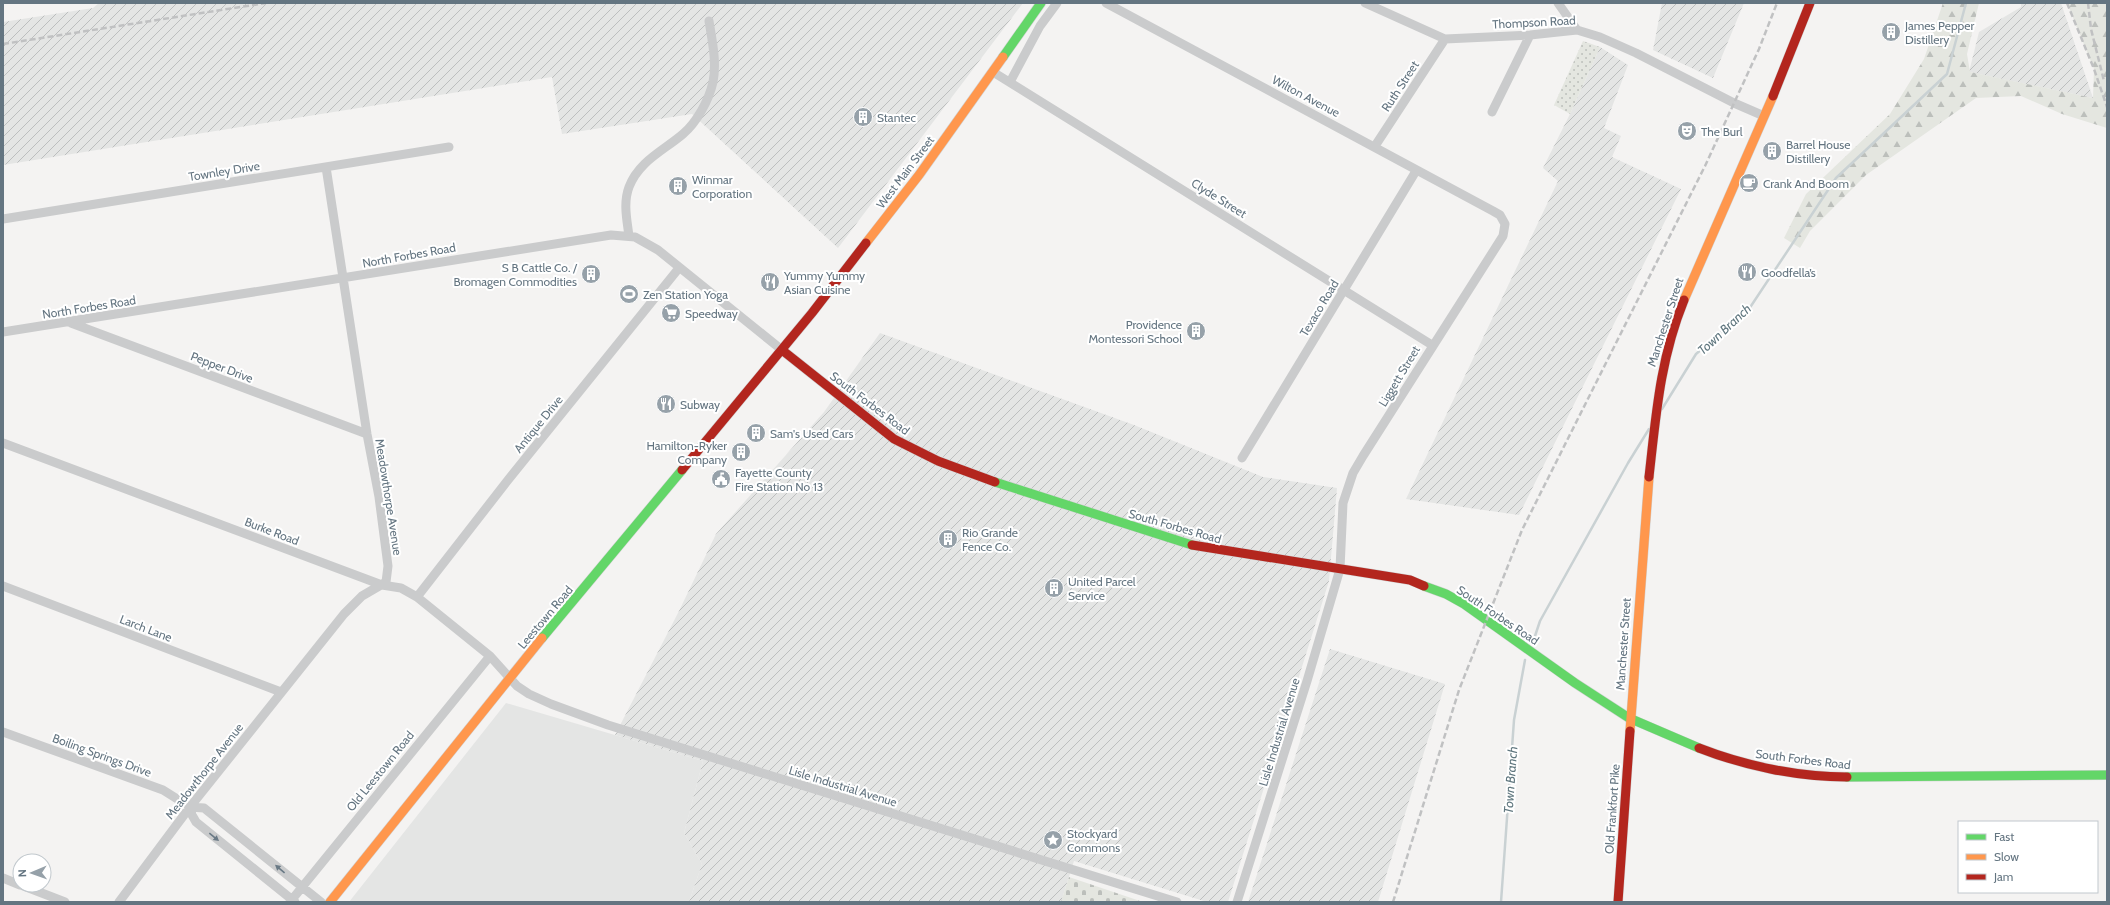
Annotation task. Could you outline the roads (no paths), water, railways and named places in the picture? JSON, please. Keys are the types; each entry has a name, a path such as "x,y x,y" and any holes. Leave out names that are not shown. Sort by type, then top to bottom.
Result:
{"main road":[{"name":"West Main Street","path":"782,350 914,182 1041,3"},
{"name":"Manchester Street","path":"1630,718 1644,519 1660,380 1671,336 1689,284 1764,116 1810,3"},
{"name":"South Forbes Road","path":"782,350 894,439 938,461 1174,541 1232,554 1410,580 1446,594 1486,619 1575,683 1630,718 1704,751 1746,764 1778,770 1839,777 2107,775"},
{"name":"Leestown Road","path":"330,902 509,678 782,350"},
{"name":"Old Frankfort Pike","path":"1618,902 1630,718"}],"street":[{"path":"1010,82 1040,26 1057,3"},
{"name":"Wilton Avenue","path":"1106,3 1375,146 1416,171 1493,211"},
{"name":"Thompson Road","path":"1365,3 1445,39 1530,35 1577,30 1600,37 1632,51 1726,99 1764,116"},
{"path":"1558,3 1577,30"},
{"path":"629,236 626,205 629,188 638,172 648,159 690,127 708,97 713,82 715,60 709,21"},
{"path":"1492,112 1530,35"},
{"name":"Ruth Street","path":"1375,146 1445,39"},
{"name":"Clyde Street","path":"993,72 1432,345"},
{"name":"Townley Drive","path":"3,219 449,147"},
{"name":"Meadowthorpe Avenue","path":"118,902 190,807 354,602 382,585 387,578 388,566 379,497 367,434 326,167"},
{"name":"Texaco Road","path":"1242,458 1416,171"},
{"name":"Liggett Street","path":"1340,569 1343,504 1347,487 1363,456 1432,345 1503,236 1505,230 1504,220 1493,211"},
{"name":"North Forbes Road","path":"3,332 343,279 565,241 611,235 629,236 646,242 782,350"},
{"name":"Antique Drive","path":"417,597 508,480 679,268"},
{"name":"Pepper Drive","path":"69,322 367,434"},
{"name":"Burke Road","path":"3,443 382,585 401,588 417,597 490,656 509,678"},
{"name":"Lisle Industrial Avenue","path":"1237,902 1301,702 1340,569"},
{"name":"Larch Lane","path":"3,586 281,692"},
{"name":"Old Leestown Road","path":"292,901 301,887 490,656"},
{"name":"Lisle Industrial Avenue","path":"509,678 517,686 529,694 550,704 604,724 1177,902"},
{"name":"Boiling Springs Drive","path":"3,732 163,790 190,807 200,806 208,810 321,902"},
{"path":"190,807 196,822 292,901"},
{"path":"41,893 65,902"}],"waterway":[{"name":"Town Branch","path":"1662,409 1696,354 1749,309 1836,178 1947,74 1966,3"},
{"name":"Town Branch","path":"1534,639 1540,621 1628,463 1649,429"},
{"name":"Town Branch","path":"1501,902 1514,720 1525,660"}],"railway":[{"path":"3,44 266,3"},
{"path":"1393,902 1459,690 1522,530 1705,166 1759,49 1777,3"},
{"path":"2067,3 2094,69 2107,107"},
{"path":"2088,3 2091,29 2104,81"}],"place":[{"name":"James Pepper Distillery","path":"1891,32"},
{"name":"Stantec","path":"863,117"},
{"name":"The Burl","path":"1687,131"},
{"name":"Barrel House Distillery","path":"1772,151"},
{"name":"Crank And Boom","path":"1749,183"},
{"name":"Winmar Corporation","path":"678,186"},
{"name":"Goodfella’s","path":"1747,272"},
{"name":"S B Cattle Co. / Bromagen Commodities","path":"591,274"},
{"name":"Yummy Yummy Asian Cuisine","path":"770,282"},
{"name":"Zen Station Yoga","path":"629,294"},
{"name":"Speedway","path":"671,313"},
{"name":"Providence Montessori School","path":"1196,331"},
{"name":"Subway","path":"666,404"},
{"name":"Sam's Used Cars","path":"756,433"},
{"name":"Hamilton-Ryker Company","path":"741,452"},
{"name":"Fayette County Fire Station No 13","path":"721,479"},
{"name":"Rio Grande Fence Co.","path":"948,539"},
{"name":"United Parcel Service","path":"1054,588"},
{"name":"Stockyard Commons","path":"1053,840"}]}
